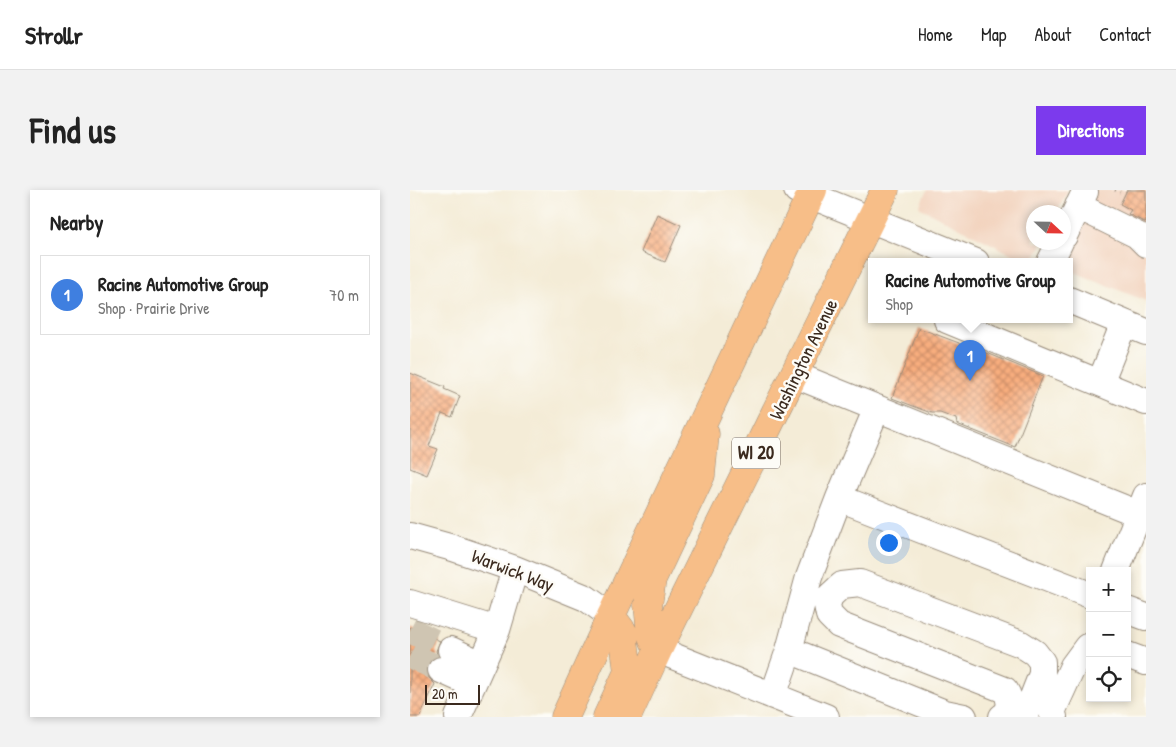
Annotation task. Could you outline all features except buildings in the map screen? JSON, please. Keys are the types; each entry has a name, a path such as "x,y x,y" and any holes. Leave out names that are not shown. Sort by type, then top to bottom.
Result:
{"main road":[{"name":"Washington Avenue","path":"627,717 658,650 886,190"},
{"path":"568,712 611,616 708,412 807,192"},
{"path":"658,650 651,634 648,605 652,579 701,476 708,412"},
{"path":"607,717 628,672 623,632 611,616"}],"street":[{"path":"807,192 966,258"},
{"path":"1071,222 1082,199 1137,235 1146,244"},
{"path":"1073,302 1135,327 1100,383"},
{"path":"939,324 978,335 1041,362 1146,402"},
{"path":"795,375 1144,509 1118,567"},
{"path":"773,696 789,650 809,577 839,498 877,408"},
{"path":"839,498 1086,593"},
{"name":"Warwick Way","path":"410,536 515,568 586,598 611,616"},
{"path":"458,717 497,630 515,568"},
{"path":"1002,717 1005,715 1010,703 1005,690 839,625 830,615 826,605 830,596 842,585 860,583 1021,644 1035,653 1042,662 1042,674 1025,717"},
{"path":"410,603 497,630"},
{"path":"1131,611 1146,617"},
{"path":"1054,717 1052,712 1073,666 1086,648"},
{"path":"658,650 826,717"},
{"path":"789,650 945,713 964,717"},
{"path":"1131,656 1146,662"},
{"path":"446,660 477,674"}],"path":[{"path":"1115,190 1120,192"}],"shaded area":[{"path":"927,190 1068,190 1060,205 1026,205 1026,250 1039,250 1035,258 1019,258 919,207"},
{"path":"1094,190 1146,190 1146,301 1073,272 1073,258 1060,258 1064,250 1071,250 1071,236"}],"tunnel":[{"path":"410,630 451,650"},
{"path":"410,655 441,670"}],"place":[{"name":"Racine Automotive Group","path":"970,381"}]}
